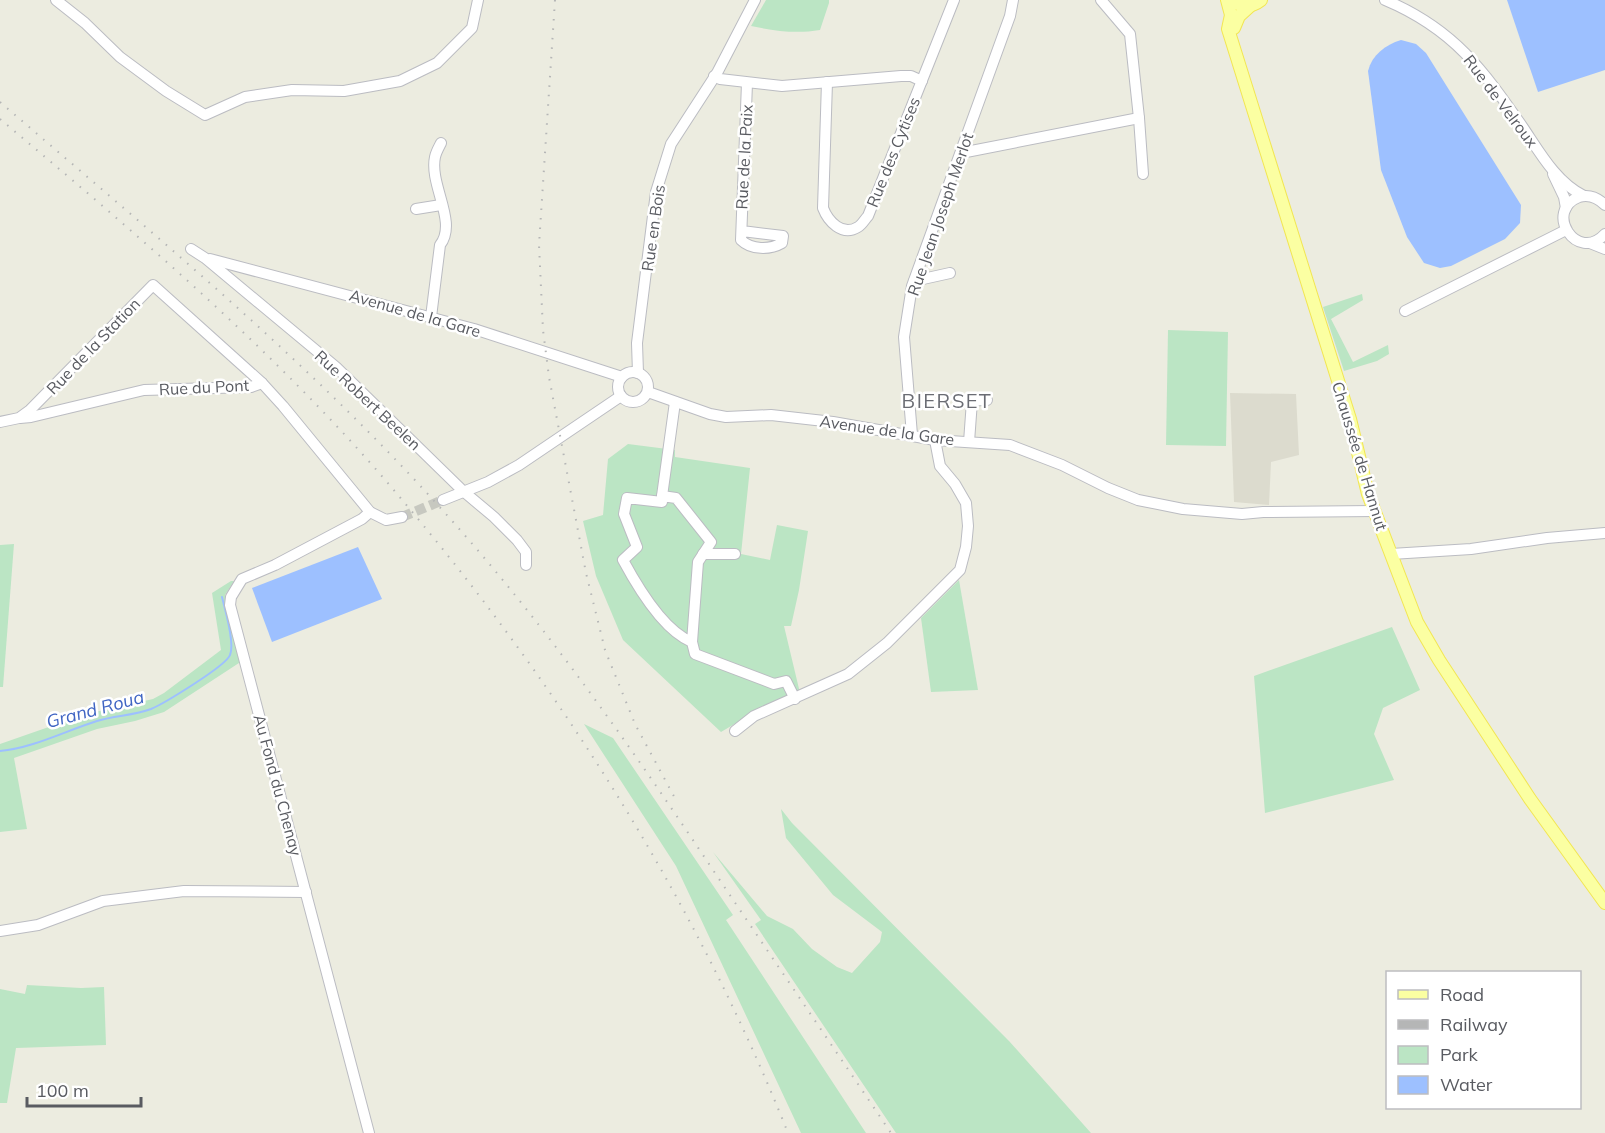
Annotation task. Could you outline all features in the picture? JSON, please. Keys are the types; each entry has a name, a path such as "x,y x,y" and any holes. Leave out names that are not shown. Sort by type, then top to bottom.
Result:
{"main road":[{"path":"1229,0 1237,4 1256,3"},
{"name":"Chaussée de Hannut","path":"1229,0 1231,15 1228,29 1233,47 1350,419 1368,494 1418,622 1439,660 1530,799 1605,903"},
{"path":"1230,33 1239,16 1256,3"}],"street":[{"path":"56,0 85,23 120,57 166,91 205,115 245,97 292,90 345,91 400,81 437,63 472,28 478,0"},
{"name":"Rue en Bois","path":"638,373 637,343 656,192 671,144 714,76 755,0"},
{"path":"714,76 720,80 782,86 911,76 922,81 954,0"},
{"name":"Rue Jean Joseph Merlot","path":"912,435 904,337 914,281 1010,16 1013,0"},
{"path":"1101,0 1130,34 1143,174"},
{"name":"Rue de Velroux","path":"1385,0 1430,23 1469,56 1495,87 1551,168 1564,197 1566,208 1563,215 1566,230"},
{"name":"Rue des Cytises","path":"827,82 824,208 828,219 837,227 849,230 858,227 868,216 922,81"},
{"name":"Rue de la Paix","path":"742,231 740,224 747,83"},
{"path":"961,153 1139,118"},
{"path":"431,317 441,246 447,231 435,171 435,157 441,143"},
{"name":"Rue de Velroux","path":"1551,168 1572,188 1584,196 1592,196 1605,205"},
{"path":"1566,208 1571,202 1584,196"},
{"path":"416,209 441,206"},
{"path":"1405,311 1566,230 1573,239 1605,249"},
{"path":"1590,243 1605,234"},
{"name":"Rue Robert Beelen","path":"191,249 205,258 336,367 463,491 517,540 526,552 526,565"},
{"name":"Avenue de la Gare","path":"205,258 474,329 622,377"},
{"path":"914,281 950,273"},
{"name":"Rue de la Station","path":"0,422 19,418 30,410 153,285 262,383"},
{"path":"629,372 638,373 648,382 648,393 641,401 626,401 618,388 622,377 629,372"},
{"name":"Rue du Pont","path":"19,418 144,390 251,387 262,383 370,512"},
{"name":"Avenue de la Gare","path":"648,393 710,414 726,417 771,415 833,422 936,440 1000,444 1020,448 1138,500 1183,509 1242,514 1375,511"},
{"path":"443,500 488,482 519,465 621,396"},
{"path":"960,401 987,400"},
{"path":"969,442 972,401"},
{"path":"675,402 662,502 627,498 624,514 638,547 623,560 650,603 681,638 692,642"},
{"path":"735,730 754,716 848,674 887,643 960,570 968,526 966,503 940,465 936,440"},
{"path":"663,496 676,498 711,542 698,562 692,642 695,654 774,684 786,681 795,699"},
{"path":"370,512 386,520 402,517"},
{"name":"Au Fond du Chenay","path":"369,1133 230,604 231,597 242,579 275,565 362,519 370,512"},
{"path":"1391,554 1471,549 1547,538 1605,533"},
{"path":"703,554 735,554"},
{"path":"0,931 38,926 103,901 184,891 306,892"}],"shaded area":[{"path":"1230,393 1296,394 1299,455 1271,462 1269,505 1234,502"}],"green space":[{"path":"766,0 829,0 829,3 820,30 794,32 751,26"},
{"path":"1362,294 1363,300 1331,319 1353,362 1388,345 1389,354 1377,361 1344,371 1323,307"},
{"path":"1168,330 1228,332 1226,446 1166,445"},
{"path":"628,444 675,450 675,457 750,468 741,554 770,560 777,525 808,531 791,626 784,626 800,693 758,710 721,732 623,640 596,576 583,521 603,515 608,459"},
{"path":"14,544 3,687 0,687 0,545"},
{"path":"959,580 978,690 931,692 921,618"},
{"path":"234,581 225,595 242,661 164,712 97,729 14,758 27,829 0,832 0,744 86,714 153,699 164,693 221,650 212,593"},
{"path":"1392,627 1420,690 1383,708 1374,734 1394,780 1265,813 1254,676"},
{"path":"584,724 613,738 733,915 726,920 866,1133 801,1133 676,866"},
{"path":"781,809 792,823 1009,1041 1091,1133 896,1133 755,924 761,920 713,852 767,916 793,929 812,949 837,967 852,973 880,942 882,932 833,895 786,838"},
{"path":"27,985 104,987 106,1045 16,1048 7,1103 0,1103 0,989 25,994"}],"water":[{"path":"1507,0 1605,0 1605,70 1538,92"},
{"path":"1401,40 1416,44 1426,53 1521,205 1520,223 1505,239 1451,266 1440,268 1424,263 1407,237 1381,170 1368,71 1380,51"},
{"path":"358,547 382,599 272,642 252,588"}],"waterway":[{"name":"Grand Roua","path":"0,751 37,743 104,719 151,709 206,676 230,655 229,626 222,597"}],"tunnel":[{"path":"402,517 443,500"}],"railway":[{"path":"555,0 539,245 543,330 549,377 586,573 605,650 635,724 677,802"},
{"path":"0,102 285,351 393,457 483,556 554,644 621,736 891,1133"},
{"path":"0,119 156,253 306,394 398,495 457,568 514,642 568,719 619,798 711,962 788,1133"}],"district":[{"name":"BIERSET","path":"947,400"}]}
